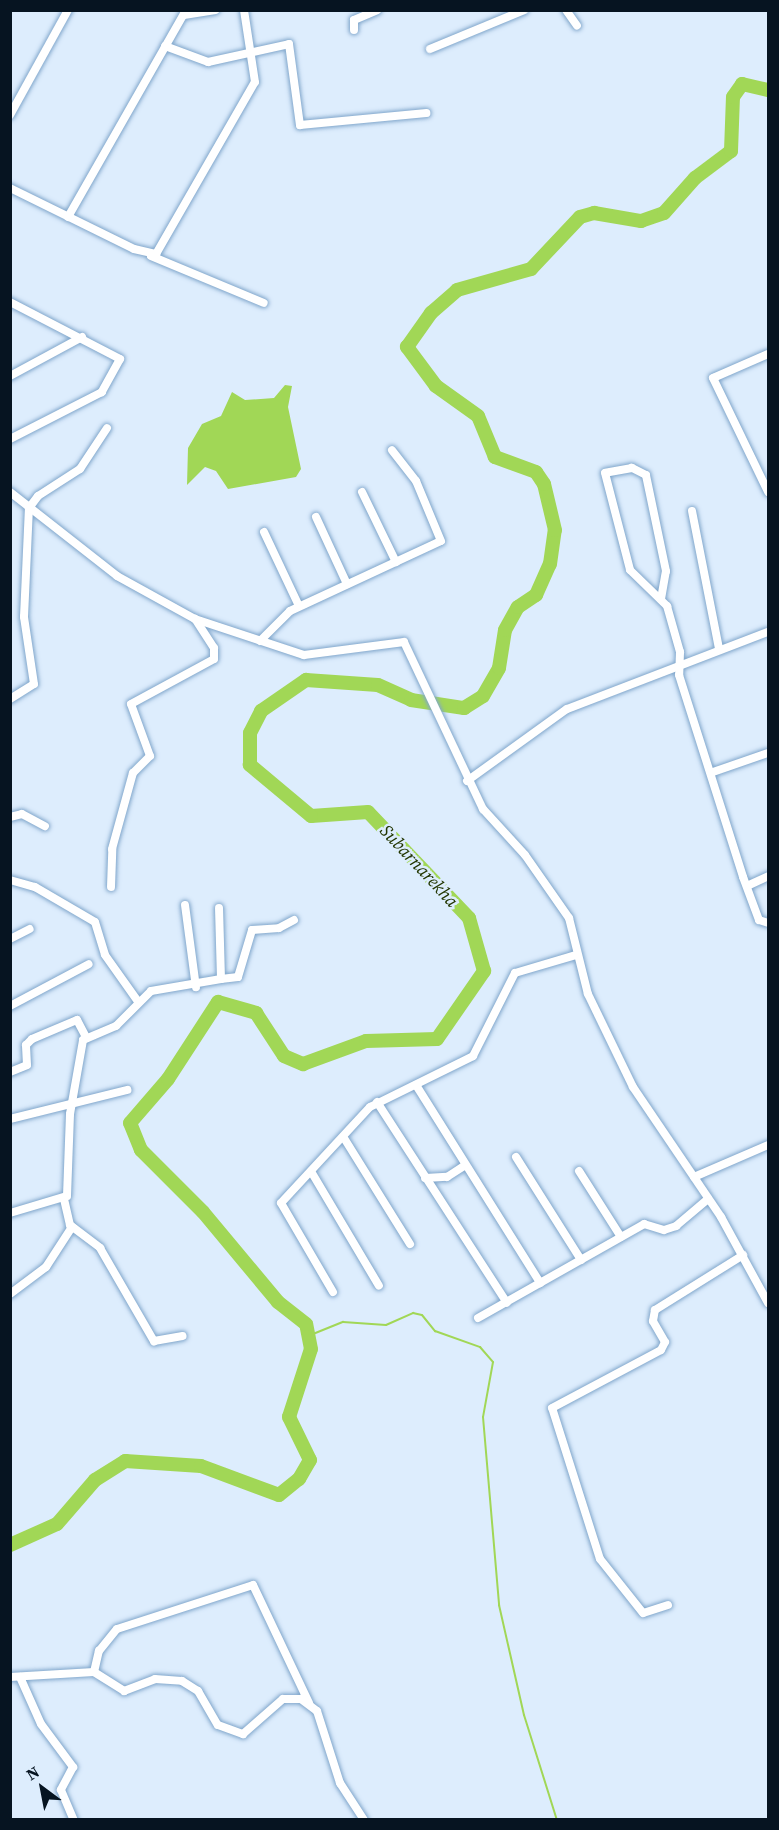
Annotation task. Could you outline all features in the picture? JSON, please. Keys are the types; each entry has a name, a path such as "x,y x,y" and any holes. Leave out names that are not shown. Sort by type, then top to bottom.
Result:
{"street":[{"path":"10,115 68,10"},
{"path":"68,217 185,13 216,10"},
{"path":"151,256 167,240 252,90 256,75 244,10"},
{"path":"430,49 524,10"},
{"path":"566,10 577,26"},
{"path":"354,30 354,20 371,11"},
{"path":"165,46 204,62 289,44 300,125 426,113"},
{"path":"10,188 151,256 264,303"},
{"path":"10,302 82,337 120,359 106,389 10,439"},
{"path":"10,376 82,337"},
{"path":"768,354 713,378 768,492"},
{"path":"10,699 34,684 24,617 29,508 38,496 80,470 108,428"},
{"path":"260,641 299,606 442,539 416,481 392,450"},
{"path":"661,599 646,592 630,570 605,473 632,468 646,475 666,571 661,599 680,652 678,669 759,920 768,923"},
{"path":"362,492 396,562"},
{"path":"11,493 124,580 195,619 304,655 395,640 409,649 467,781 491,821 525,855 569,918 576,955 624,1071 743,1255 768,1303"},
{"path":"692,511 719,648"},
{"path":"316,517 347,584"},
{"path":"264,532 299,606"},
{"path":"111,887 112,849 133,773 150,754 131,704 214,659 214,648 195,619"},
{"path":"467,781 567,709 678,669 719,648 768,632"},
{"path":"713,772 768,753"},
{"path":"10,817 22,814 45,826"},
{"path":"747,886 768,876"},
{"path":"10,880 35,886 95,922 105,954 137,1000"},
{"path":"185,905 196,987"},
{"path":"219,908 221,979"},
{"path":"183,1336 154,1341 100,1248 72,1227 64,1199 72,1102 80,1045 86,1037 121,1023 137,1000 157,990 196,987 221,979 238,977 252,930 279,928 294,920"},
{"path":"10,939 30,929"},
{"path":"333,1292 281,1205 377,1102 473,1056 515,973 576,955"},
{"path":"10,1006 89,964"},
{"path":"10,1072 27,1065 26,1045 32,1039 77,1020 86,1037"},
{"path":"416,1085 464,1166 540,1283"},
{"path":"10,1119 127,1090"},
{"path":"377,1102 507,1303"},
{"path":"344,1138 410,1244"},
{"path":"694,1177 768,1145"},
{"path":"516,1157 581,1260"},
{"path":"425,1179 447,1177 464,1166"},
{"path":"579,1171 621,1237"},
{"path":"312,1173 379,1286"},
{"path":"10,1213 64,1199"},
{"path":"478,1318 648,1222 671,1229 708,1199"},
{"path":"10,1294 46,1267 72,1227"},
{"path":"668,1605 643,1613 600,1559 552,1408 661,1350 665,1342 653,1321 655,1310 743,1255"},
{"path":"94,1672 99,1651 117,1629 253,1585 309,1703 321,1720 340,1783 364,1820"},
{"path":"74,1820 61,1790 73,1767 41,1724 15,1677 94,1672 124,1691 164,1677 189,1683 218,1725 234,1732 253,1730 283,1699 309,1703"}],"shaded area":[{"path":"285,385 292,386 288,407 301,469 296,477 228,489 216,471 205,467 187,485 188,448 202,424 221,416 232,392 245,400 274,398"}],"waterway":[{"name":"Subarnarekha","path":"10,1545 57,1524 95,1480 125,1461 201,1466 279,1495 299,1479 310,1460 289,1417 311,1349 306,1324 278,1302 203,1212 141,1150 130,1123 168,1079 218,1002 256,1013 284,1056 303,1064 366,1041 437,1039 484,971 469,918 368,812 311,816 250,765 250,733 261,711 306,680 378,685 411,700 464,708 483,696 499,668 505,630 518,607 536,595 550,564 555,530 544,484 536,472 495,457 478,416 436,386 407,347 431,313 457,290 531,269 580,217 594,213 641,221 664,213 695,178 731,151 733,97 742,84 768,90"},
{"path":"308,1336 343,1322 386,1325 413,1313 422,1315 435,1331 480,1347 493,1362 483,1417 499,1605 524,1715 557,1820"}]}
